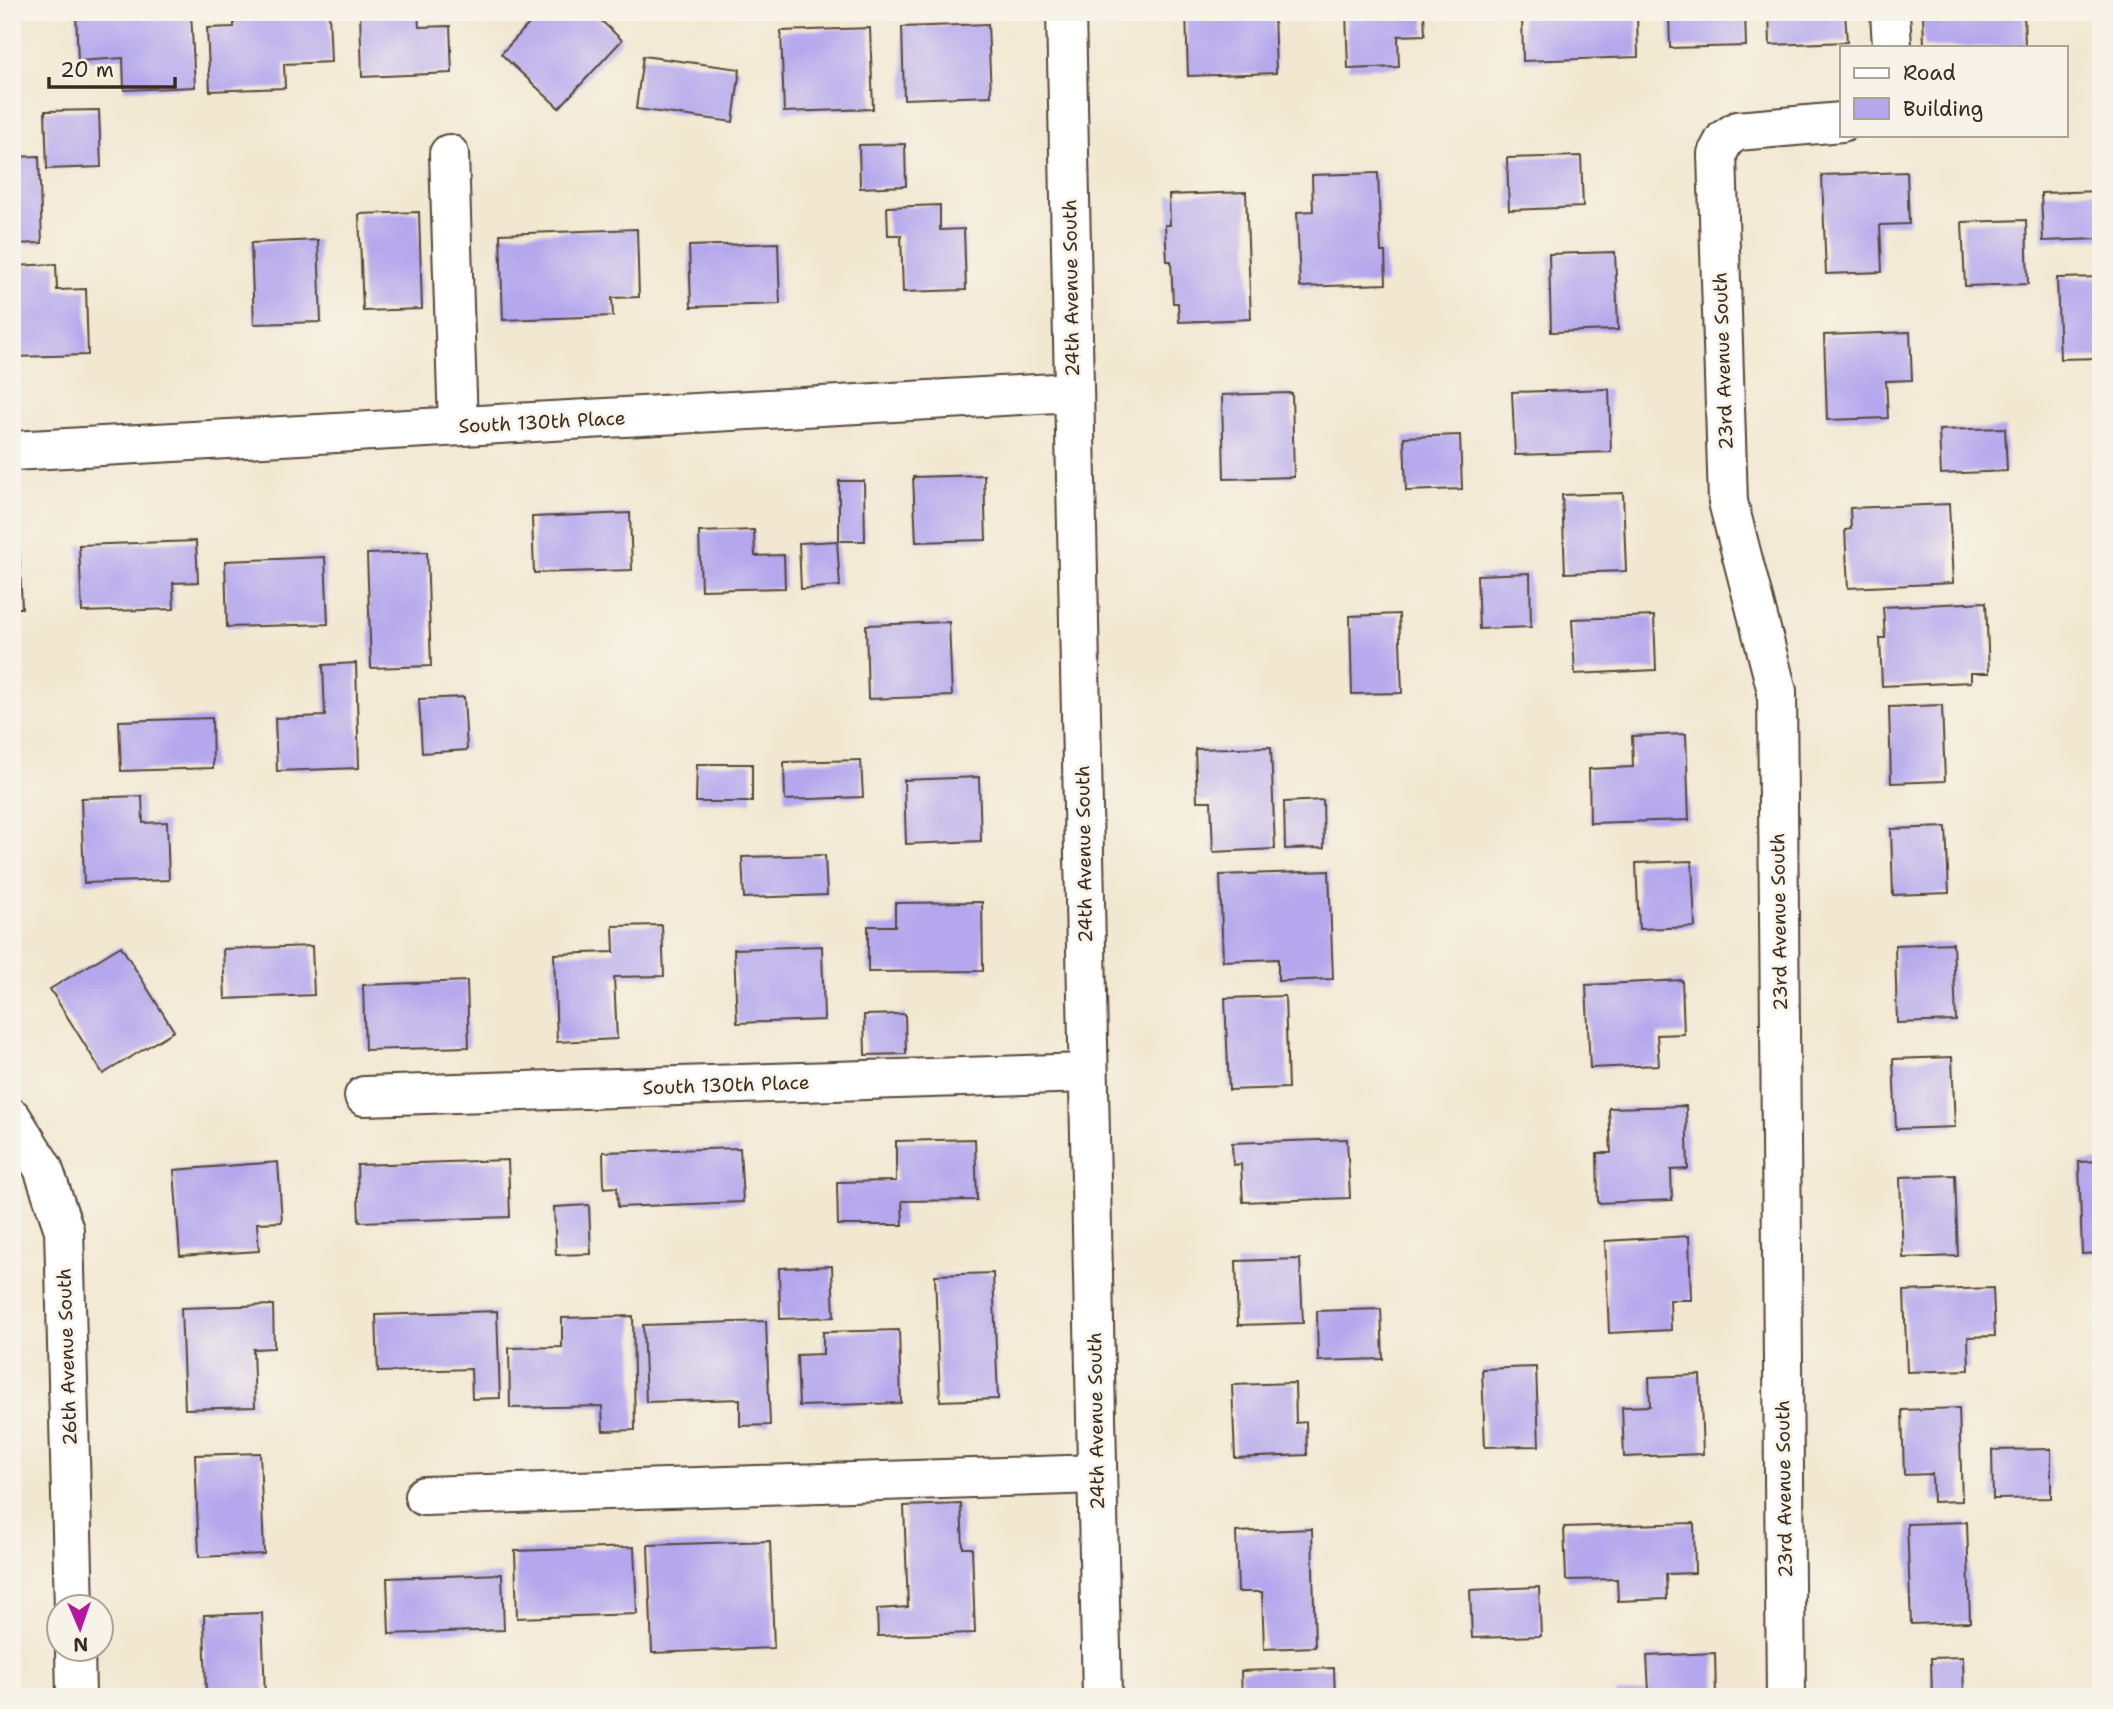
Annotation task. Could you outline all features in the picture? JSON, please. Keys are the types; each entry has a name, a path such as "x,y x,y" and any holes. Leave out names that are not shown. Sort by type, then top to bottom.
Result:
{"street":[{"name":"24th Avenue South","path":"1066,12 1102,1697"},
{"path":"1890,12 1892,46"},
{"name":"23rd Avenue South","path":"1786,1697 1777,691 1728,502 1717,154 1725,139 1737,131 1840,122"},
{"path":"449,154 458,426"},
{"name":"South 130th Place","path":"12,451 1073,392"},
{"name":"South 130th Place","path":"364,1096 1088,1073"},
{"name":"26th Avenue South","path":"12,1118 43,1168 64,1230 74,1594"},
{"path":"425,1496 1097,1474"},
{"path":"75,1664 76,1697"}],"building":[{"path":"76,12 191,12 195,87 124,90 123,58 78,61"},
{"path":"234,12 329,12 331,62 284,64 285,88 210,91 207,28 234,27"},
{"path":"360,12 418,12 419,27 450,26 452,73 362,77"},
{"path":"540,12 592,12 622,40 559,108 501,54"},
{"path":"1186,12 1274,12 1276,73 1188,76"},
{"path":"1346,12 1424,12 1425,35 1398,36 1399,67 1348,69"},
{"path":"1522,12 1637,12 1638,57 1523,61"},
{"path":"1669,12 1745,12 1746,46 1670,48"},
{"path":"1769,12 1845,12 1847,42 1770,45"},
{"path":"1923,12 2024,12 2025,46 1924,46"},
{"path":"988,24 991,96 904,99 902,27"},
{"path":"870,28 873,109 784,112 781,31"},
{"path":"643,56 740,69 733,122 636,109"},
{"path":"99,110 101,167 47,169 45,111"},
{"path":"905,144 906,186 860,188 859,145"},
{"path":"39,156 42,243 12,244 12,157"},
{"path":"1581,156 1583,207 1509,210 1507,158"},
{"path":"1907,172 1909,224 1880,225 1882,272 1826,274 1822,175"},
{"path":"1378,173 1381,252 1385,252 1386,284 1300,287 1297,212 1313,211 1312,175"},
{"path":"2101,191 2101,239 2043,241 2041,193"},
{"path":"1246,192 1251,319 1179,322 1178,303 1173,303 1171,261 1167,261 1165,225 1170,225 1169,195"},
{"path":"940,205 940,230 964,229 966,290 903,292 901,235 888,235 887,207"},
{"path":"419,212 422,309 363,311 359,214"},
{"path":"2026,220 2028,284 1965,286 1962,222"},
{"path":"637,229 639,297 612,298 613,316 503,320 500,234"},
{"path":"318,240 321,322 254,324 251,243"},
{"path":"778,243 780,304 691,307 689,246"},
{"path":"1615,252 1618,330 1551,332 1549,254"},
{"path":"56,264 57,290 86,289 88,355 12,357 12,266"},
{"path":"2101,277 2101,358 2060,359 2057,278"},
{"path":"1910,332 1912,380 1886,381 1888,418 1827,420 1824,335"},
{"path":"1609,389 1611,452 1515,455 1512,392"},
{"path":"1292,393 1294,477 1224,479 1222,395"},
{"path":"2005,428 2007,471 1941,474 1939,430"},
{"path":"1460,435 1462,489 1406,491 1404,437"},
{"path":"984,475 986,540 916,542 913,477"},
{"path":"839,481 864,481 865,541 839,541"},
{"path":"1623,493 1626,571 1565,573 1562,495"},
{"path":"1949,504 1953,583 1848,588 1845,530 1851,529 1850,508"},
{"path":"630,513 632,570 534,573 532,517"},
{"path":"754,530 755,556 784,555 785,588 701,590 699,532"},
{"path":"196,541 198,582 173,583 174,609 82,612 79,545"},
{"path":"837,541 840,586 801,589 799,543"},
{"path":"19,547 22,608 12,608 12,548"},
{"path":"427,552 431,666 371,668 367,554"},
{"path":"325,557 328,624 227,627 225,561"},
{"path":"1530,573 1531,627 1479,629 1477,575"},
{"path":"1986,602 1989,673 1971,673 1971,682 1882,686 1880,638 1885,638 1883,607"},
{"path":"1399,614 1402,693 1352,694 1350,616"},
{"path":"1654,616 1656,670 1575,674 1572,619"},
{"path":"949,622 952,696 868,699 866,625"},
{"path":"356,663 359,768 277,771 275,718 325,716 323,665"},
{"path":"464,697 467,750 422,753 419,699"},
{"path":"1942,705 1945,781 1891,783 1889,707"},
{"path":"212,718 213,768 121,771 119,721"},
{"path":"1686,734 1689,820 1590,823 1589,769 1633,767 1632,736"},
{"path":"1271,747 1275,849 1213,852 1211,801 1197,801 1195,749"},
{"path":"861,760 863,797 785,800 784,762"},
{"path":"697,764 752,764 752,802 696,802"},
{"path":"979,777 981,841 906,844 904,780"},
{"path":"142,796 143,823 167,822 169,880 84,883 81,798"},
{"path":"1323,800 1324,848 1285,849 1284,802"},
{"path":"1946,827 1949,893 1893,895 1891,829"},
{"path":"825,855 827,895 744,898 742,857"},
{"path":"1692,861 1695,927 1639,929 1636,863"},
{"path":"1329,871 1333,979 1278,981 1278,959 1223,961 1220,875"},
{"path":"982,902 983,971 868,972 868,926 895,926 895,903"},
{"path":"662,925 664,976 614,977 617,1039 557,1042 554,954 614,952 613,926"},
{"path":"1953,943 1956,1021 1897,1023 1895,945"},
{"path":"121,946 174,1031 103,1074 50,989"},
{"path":"312,946 314,995 225,999 223,949"},
{"path":"822,946 824,1020 737,1023 734,949"},
{"path":"1682,980 1684,1034 1657,1035 1659,1065 1590,1068 1586,985"},
{"path":"467,981 469,1047 365,1050 363,985"},
{"path":"1285,996 1288,1088 1229,1090 1225,998"},
{"path":"905,1014 906,1054 865,1055 864,1015"},
{"path":"1952,1057 1955,1127 1896,1129 1893,1059"},
{"path":"1686,1106 1688,1169 1671,1170 1672,1200 1598,1203 1597,1153 1611,1153 1609,1108"},
{"path":"975,1139 977,1200 902,1201 903,1225 838,1225 837,1182 896,1181 896,1141"},
{"path":"1347,1139 1350,1198 1243,1202 1241,1164 1233,1165 1232,1143"},
{"path":"740,1148 743,1202 618,1207 617,1187 604,1188 603,1152"},
{"path":"508,1160 510,1217 359,1222 357,1165"},
{"path":"2101,1161 2101,1253 2082,1254 2079,1162"},
{"path":"278,1162 282,1222 257,1223 259,1251 180,1256 174,1170"},
{"path":"1955,1175 1958,1256 1903,1258 1900,1177"},
{"path":"589,1205 591,1254 556,1255 554,1207"},
{"path":"1689,1236 1691,1300 1670,1300 1671,1330 1609,1333 1605,1241"},
{"path":"1300,1259 1303,1323 1238,1325 1236,1261"},
{"path":"832,1266 834,1317 780,1319 779,1268"},
{"path":"993,1273 998,1399 940,1401 935,1275"},
{"path":"1993,1288 1995,1336 1968,1337 1969,1370 1907,1372 1904,1291"},
{"path":"273,1305 274,1348 253,1349 255,1407 185,1409 181,1308"},
{"path":"1381,1309 1383,1359 1318,1361 1317,1311"},
{"path":"497,1311 500,1398 472,1399 471,1369 378,1372 376,1315"},
{"path":"633,1316 635,1430 603,1431 602,1406 510,1408 509,1348 562,1347 562,1318"},
{"path":"766,1321 770,1425 740,1426 740,1399 646,1402 643,1325"},
{"path":"899,1330 901,1403 799,1406 797,1355 823,1354 823,1332"},
{"path":"1536,1367 1539,1446 1485,1447 1482,1369"},
{"path":"1700,1375 1703,1454 1624,1457 1622,1407 1650,1406 1649,1377"},
{"path":"1295,1383 1296,1423 1306,1422 1307,1455 1235,1458 1232,1385"},
{"path":"1959,1408 1962,1501 1933,1502 1932,1474 1904,1475 1902,1410"},
{"path":"2051,1449 2051,1498 1993,1499 1992,1450"},
{"path":"260,1453 264,1554 199,1557 195,1455"},
{"path":"961,1504 963,1548 972,1548 975,1633 878,1636 877,1609 908,1607 904,1506"},
{"path":"1967,1522 1970,1622 1911,1624 1907,1524"},
{"path":"1694,1523 1695,1573 1666,1574 1667,1599 1618,1601 1617,1579 1566,1580 1564,1527"},
{"path":"1312,1529 1315,1647 1264,1649 1262,1592 1238,1592 1236,1532"},
{"path":"770,1541 774,1648 652,1653 648,1545"},
{"path":"634,1547 637,1614 517,1618 515,1551"},
{"path":"502,1574 504,1630 389,1634 387,1578"},
{"path":"1539,1587 1541,1636 1472,1638 1470,1590"},
{"path":"262,1613 265,1697 206,1697 204,1615"},
{"path":"1715,1653 1716,1697 1616,1697 1616,1693 1649,1691 1647,1656"},
{"path":"1963,1657 1964,1697 1932,1697 1931,1658"},
{"path":"1334,1668 1335,1697 1242,1697 1241,1671"}]}
